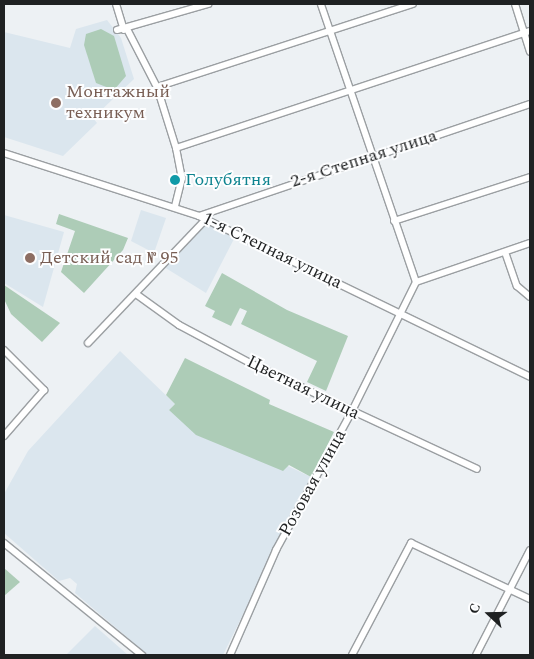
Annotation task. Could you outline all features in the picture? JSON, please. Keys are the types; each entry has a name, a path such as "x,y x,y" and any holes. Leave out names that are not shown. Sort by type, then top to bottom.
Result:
{"street":[{"path":"116,4 123,30 157,87 176,148 182,178 175,206"},
{"path":"123,30 208,4"},
{"path":"321,4 416,282 530,243"},
{"path":"157,87 413,4"},
{"path":"515,4 527,32 530,52"},
{"path":"176,148 527,32"},
{"name":"2-я Степная улица","path":"199,216 530,104"},
{"name":"1-я Степная улица","path":"4,153 175,206 199,216 530,377"},
{"path":"394,221 530,177"},
{"path":"88,343 206,219"},
{"path":"505,252 516,286 530,297"},
{"name":"Розовая улица","path":"230,655 276,550 352,411 416,282"},
{"name":"Цветная улица","path":"136,294 179,325 352,411 477,469"},
{"path":"4,350 44,390 4,436"},
{"path":"4,542 142,655"},
{"path":"352,655 411,543 530,599"},
{"path":"476,655 530,550"}],"shaded area":[{"name":"Монтажный техникум","path":"107,20 121,38 134,79 93,118 97,123 63,156 4,137 4,32 70,48 76,29"},
{"path":"141,210 166,218 154,253 131,241"},
{"name":"Детский сад № 95","path":"4,215 64,232 43,307 4,283"},
{"path":"207,224 235,237 206,293 164,267"},
{"path":"120,351 175,404 169,410 311,477 223,655 148,655 75,593 77,584 70,578 59,581 4,533 4,494 28,451"},
{"path":"95,626 128,655 66,655"}],"green space":[{"path":"101,29 114,36 126,76 114,90 96,83 84,45 86,34"},
{"path":"59,214 128,238 123,250 84,293 61,272 75,231 56,224"},
{"path":"222,273 287,310 348,336 326,391 307,382 317,361 241,324 247,311 240,308 231,326 212,317 215,311 205,306"},
{"path":"4,285 60,323 42,342 11,314 4,299"},
{"path":"185,358 270,400 269,404 334,432 311,477 289,465 283,471 196,435 169,410 175,404 166,395"},
{"path":"4,568 20,582 4,596"}],"place":[{"name":"Монтажный техникум","path":"56,103"},
{"name":"Голубятня","path":"175,180"},
{"name":"Детский сад № 95","path":"30,258"}]}
